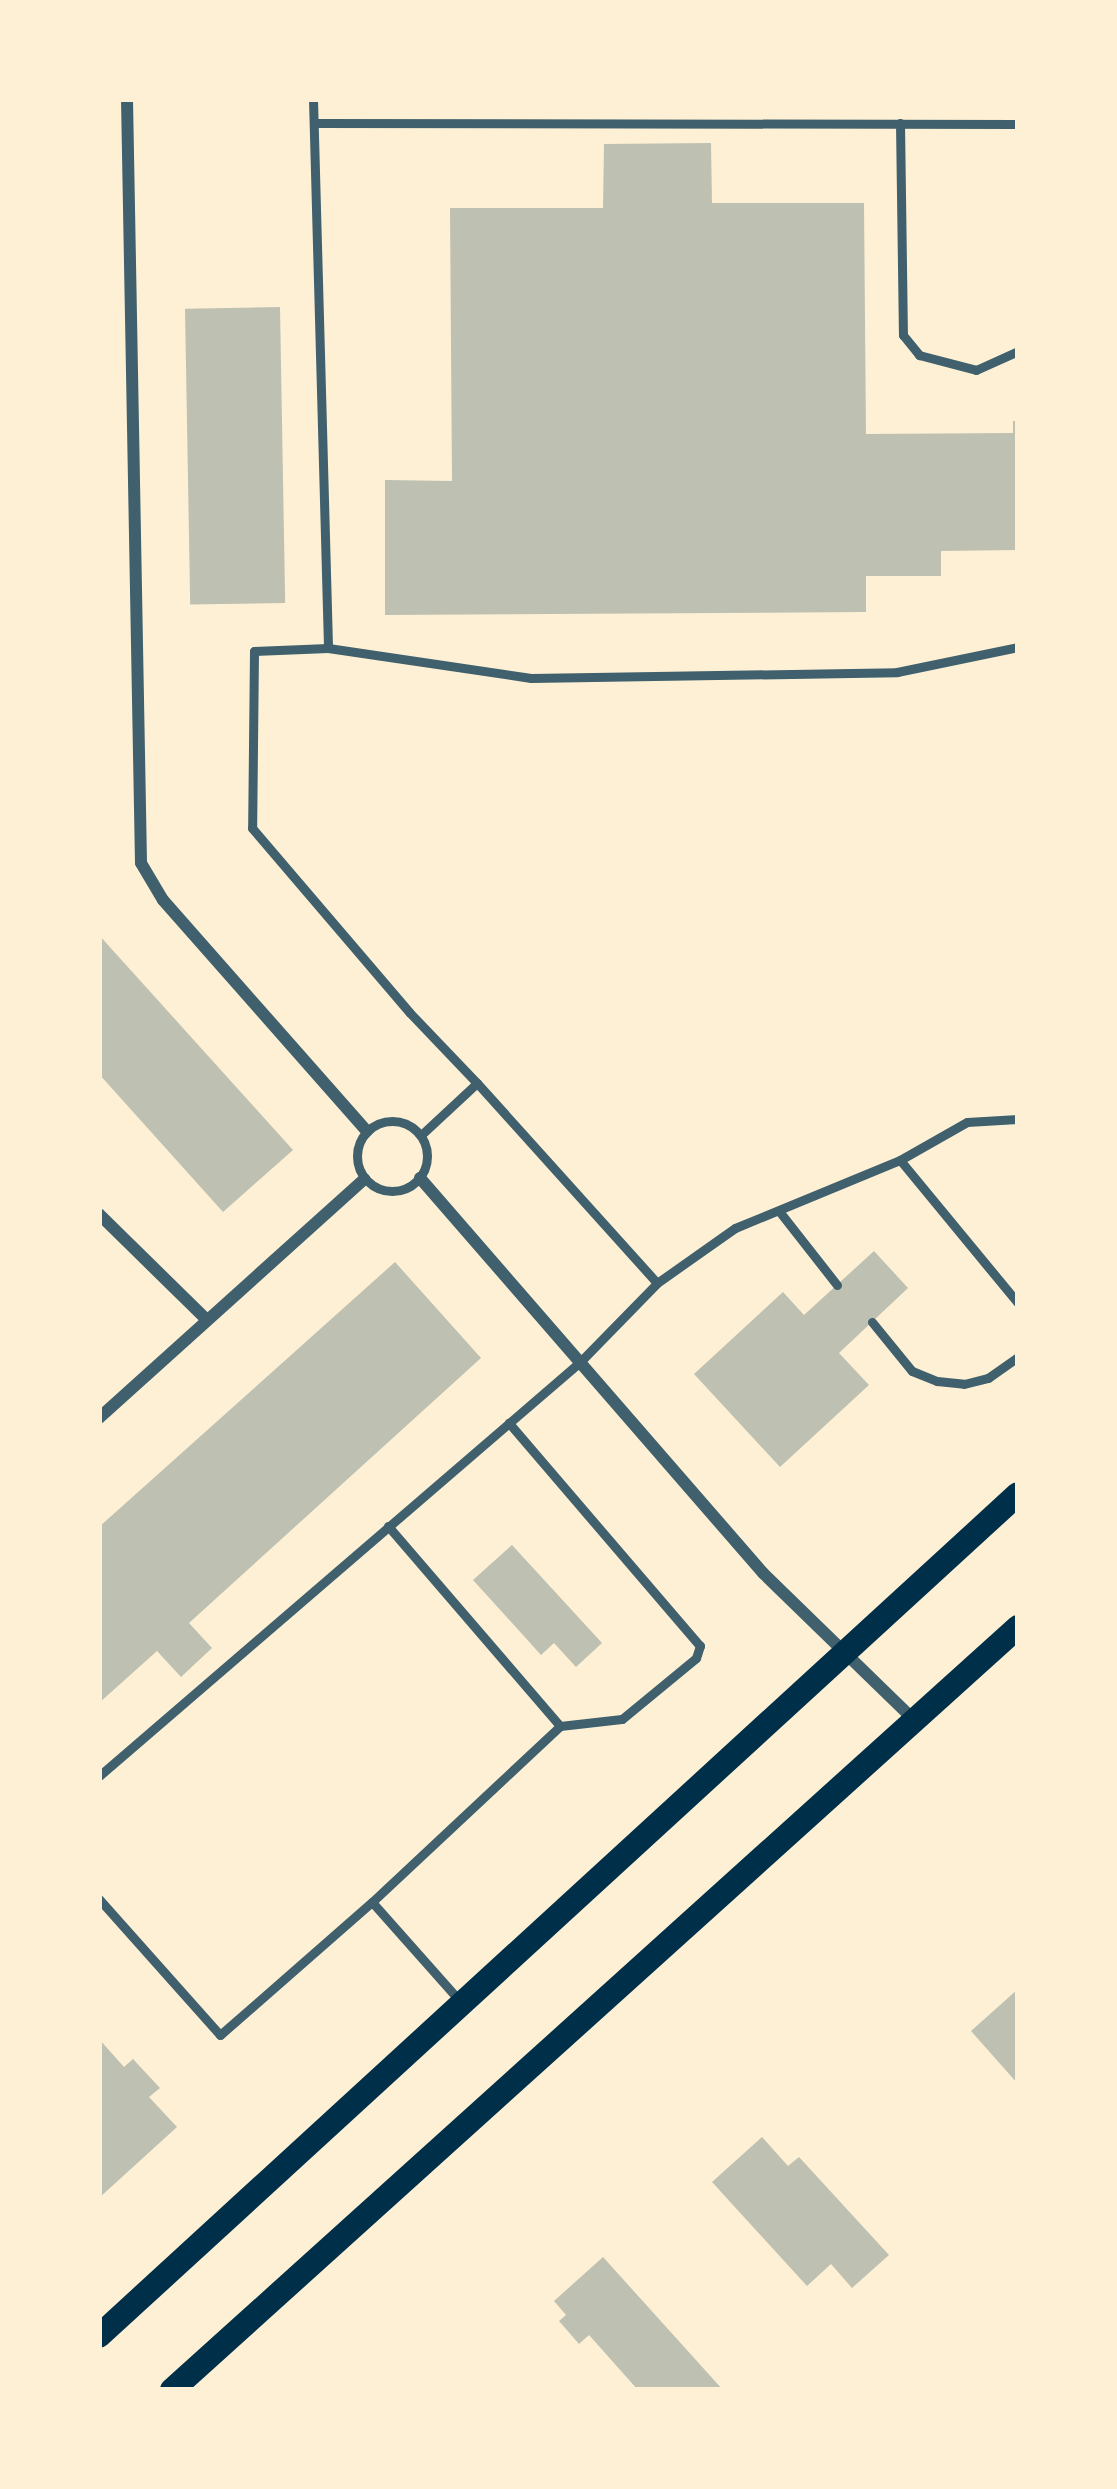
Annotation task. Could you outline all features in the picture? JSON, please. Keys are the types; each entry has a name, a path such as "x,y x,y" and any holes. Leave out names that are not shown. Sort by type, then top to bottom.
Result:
{"main road":[{"path":"99,2336 1018,1494"},
{"path":"172,2390 1014,1639"}],"street":[{"path":"127,99 141,863 163,900 367,1131"},
{"path":"420,1178 763,1573 916,1722"},
{"path":"99,1418 364,1179"},
{"path":"99,1214 207,1320"}],"lane":[{"path":"313,99 328,648"},
{"path":"314,123 1018,124"},
{"path":"900,123 904,335 920,355 976,370 1018,351"},
{"path":"657,1283 410,1013 252,828 254,651 328,648 531,678 898,673 1018,647"},
{"path":"421,1135 477,1083"},
{"path":"99,1776 580,1362 657,1283 735,1228 900,1160 967,1122 1018,1119"},
{"path":"390,1121 421,1135 427,1159 420,1178 398,1191 364,1179 357,1148 367,1131 390,1121"},
{"path":"900,1160 1018,1303"},
{"path":"779,1210 837,1285"},
{"path":"872,1322 912,1370 937,1381 964,1384 988,1378 1018,1358"},
{"path":"99,1899 220,2035 372,1902 560,1726 622,1719 696,1658 700,1646 509,1423"},
{"path":"388,1526 560,1726"},
{"path":"372,1902 464,2004"}],"building":[{"path":"711,143 712,203 864,203 866,434 1013,433 1013,421 1018,421 1018,550 941,551 941,576 866,576 866,612 385,615 385,480 452,481 450,208 603,208 604,144"},
{"path":"280,307 285,603 190,605 185,309"},
{"path":"99,935 293,1150 223,1212 99,1074"},
{"path":"874,1251 908,1288 839,1353 869,1385 780,1467 694,1374 783,1292 804,1315"},
{"path":"395,1262 481,1358 189,1623 212,1648 181,1677 157,1651 99,1703 99,1527"},
{"path":"512,1545 602,1643 576,1667 554,1643 541,1655 473,1580"},
{"path":"1018,1989 1018,2084 971,2031"},
{"path":"99,2039 124,2067 133,2059 160,2088 149,2097 177,2127 99,2198"},
{"path":"762,2137 788,2166 799,2157 889,2255 852,2288 831,2264 807,2286 712,2182"},
{"path":"603,2257 723,2390 638,2390 589,2335 579,2344 559,2321 566,2315 554,2301"}]}
